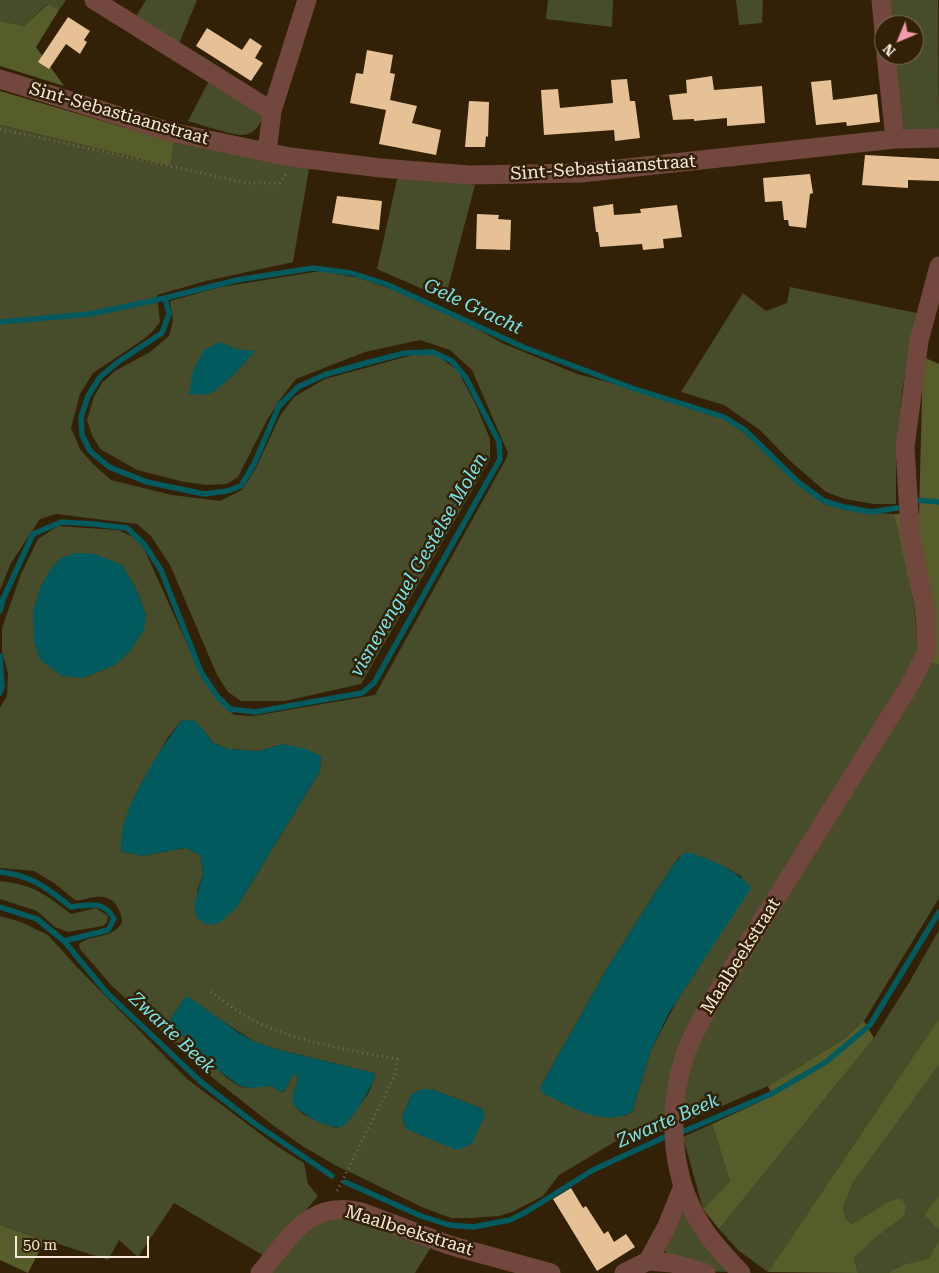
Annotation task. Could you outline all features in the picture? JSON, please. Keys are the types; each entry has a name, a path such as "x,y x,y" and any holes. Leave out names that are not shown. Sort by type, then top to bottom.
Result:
{"street":[{"path":"94,0 272,110"},
{"path":"267,152 272,110 306,0"},
{"path":"881,0 882,15"},
{"path":"887,65 895,139"},
{"name":"Sint-Sebastiaanstraat","path":"0,80 171,132 290,157 469,176 580,173 895,139 939,138"},
{"name":"Maalbeekstraat","path":"741,1273 708,1235 694,1212 683,1186 675,1146 673,1124 674,1098 685,1054 708,1007 911,683 927,651 925,610 910,531 905,447 919,341 939,266"},
{"path":"648,1261 666,1226 683,1186"},
{"name":"Maalbeekstraat","path":"260,1273 300,1226 316,1214 335,1208 360,1212 449,1245 551,1273"},
{"path":"624,1273 648,1261 672,1263 706,1273"}],"path":[{"path":"0,129 247,183 280,183 288,171 290,157"},
{"path":"211,992 248,1018 278,1031 336,1048 397,1059 395,1075 336,1191 335,1208"}],"green space":[{"path":"0,0 66,0 59,10 47,4 24,26 0,21"},
{"path":"146,0 197,0 178,46 135,18"},
{"path":"548,0 613,0 612,27 546,19"},
{"path":"736,0 763,0 762,23 739,25"},
{"path":"886,0 938,0 939,130 904,130 891,65 924,65 924,15 887,15"},
{"path":"48,4 59,10 36,47 64,86 0,66 0,21 24,26"},
{"path":"211,77 262,113 259,125 251,133 239,135 188,121"},
{"path":"0,91 174,142 170,166 0,125"},
{"path":"0,125 169,166 174,142 309,169 293,262 206,281 157,295 160,322 151,333 93,373 80,394 71,428 80,449 111,480 172,495 220,501 242,490 256,468 280,416 294,397 325,379 416,354 437,355 458,371 476,405 490,439 490,459 361,684 285,701 241,701 228,692 217,675 170,565 151,536 137,524 56,514 40,519 11,563 0,590"},
{"path":"398,175 475,185 445,299 377,269"},
{"path":"321,271 359,278 446,311 502,343 577,374 642,391 724,418 753,440 799,485 821,501 863,512 894,514 916,620 917,656 714,990 669,1130 618,1140 559,1175 543,1196 512,1212 499,1216 451,1218 424,1208 333,1164 304,1147 214,1079 111,985 80,949 79,944 84,941 108,934 118,928 122,922 120,911 115,903 102,897 75,900 54,883 34,871 0,868 0,708 7,696 8,673 2,652 2,628 21,574 38,539 58,526 118,530 140,540 201,675 219,701 234,715 253,716 375,695 506,459 508,453 472,370 450,350 420,340 365,352 296,379 267,420 238,477 227,484 208,485 184,482 137,470 100,449 92,435 87,420 94,397 102,383 115,371 150,352 169,336 173,321 170,301 221,287","holes":["122,565 137,591 146,615 115,665 83,678","182,720 201,727 213,743 229,749 259,751 283,744 321,756 320,771 236,908 197,892 203,873 200,855 185,848 142,856 121,851 133,801 168,737","689,853 729,869 742,877 651,1050 632,1112 624,1116 541,1086 609,965 679,857","185,997 255,1042 374,1073 375,1077 368,1094 345,1124 336,1128 304,1115 297,1109 293,1100 298,1079 296,1074 292,1076 284,1092 267,1085 242,1087 215,1068 169,1022","422,1089 431,1089 481,1108 406,1129 402,1117 412,1094"]},
{"path":"790,287 917,313 902,391 896,455 896,504 874,504 845,499 826,492 789,460 760,430 724,405 681,392 743,293 766,311 787,303"},
{"path":"923,357 939,364 939,665 932,663 925,674 917,656 918,634 914,604 894,514 919,514"},
{"path":"932,663 939,665 939,898 864,1021 844,1039 768,1086 681,1124 692,1051"},
{"path":"0,881 22,885 38,891 71,914 96,908 108,916 107,922 103,926 68,932 55,927 37,911 0,899"},
{"path":"0,916 21,922 48,935 187,1079 278,1147 304,1163 308,1184 318,1196 266,1257 174,1203 138,1257 119,1240 108,1260 0,1225"},
{"path":"939,930 939,1018 768,1272 739,1251 719,1229 874,1038"},
{"path":"939,1018 939,1065 853,1183 843,1208 846,1219 852,1224 889,1201 900,1198 906,1205 904,1216 854,1258 858,1273 768,1272"},
{"path":"864,1021 874,1038 719,1229 703,1209 730,1181 712,1124 772,1096 768,1086 844,1039"},
{"path":"939,1065 939,1195 924,1215 939,1231 939,1239 929,1258 897,1267 889,1273 858,1273 854,1258 904,1216 900,1198 889,1201 852,1224 846,1219 843,1208 853,1183"},
{"path":"712,1124 730,1181 703,1209 683,1137"},
{"path":"939,1195 939,1231 924,1215"},
{"path":"681,1212 686,1212 727,1270 726,1272 712,1271 667,1255 664,1250"},
{"path":"344,1214 433,1244 415,1273 268,1273 307,1228"},
{"path":"0,1225 45,1240 28,1273 0,1260"},
{"path":"939,1239 939,1273 889,1273 902,1266 929,1258"}],"water":[{"path":"220,342 236,349 255,351 232,376 211,393 205,395 189,394 193,371 204,350"},
{"path":"75,553 95,554 122,565 137,591 146,615 144,630 130,651 115,665 83,678 62,676 40,660 34,642 33,612 40,588 50,570 61,558"},
{"path":"182,720 195,721 213,743 229,749 259,751 283,744 306,749 321,756 320,771 236,908 219,923 207,925 197,918 194,906 203,873 200,855 185,848 142,856 121,851 122,831 131,804 156,758"},
{"path":"688,852 731,870 751,888 669,1013 651,1050 632,1112 610,1118 598,1116 576,1109 544,1094 540,1089 541,1086 609,965 673,865 683,854"},
{"path":"185,997 189,997 239,1033 255,1042 374,1073 375,1077 360,1105 350,1119 341,1127 330,1126 315,1120 294,1105 293,1095 298,1079 296,1074 292,1076 282,1092 270,1086 250,1088 240,1086 219,1071 169,1022"},
{"path":"422,1089 431,1089 481,1108 485,1115 472,1144 456,1150 406,1129 402,1117 412,1094"}],"building":[{"path":"68,17 90,31 84,40 87,42 80,54 66,44 49,69 38,62"},
{"path":"207,28 242,50 250,38 262,46 255,58 263,63 251,81 196,46"},
{"path":"367,50 393,55 390,73 395,74 390,100 417,106 412,123 441,130 436,155 379,144 386,110 350,103 356,73 363,74"},
{"path":"712,76 714,90 762,86 765,123 727,126 727,118 694,121 694,119 673,120 669,95 687,93 686,80"},
{"path":"627,79 630,101 635,101 640,138 615,141 614,130 544,135 541,90 558,89 560,108 613,103 611,80"},
{"path":"831,80 833,100 877,94 880,122 847,126 846,122 816,125 811,82"},
{"path":"469,101 489,102 488,137 486,136 485,147 465,147"},
{"path":"865,155 939,159 939,181 908,180 908,188 862,185"},
{"path":"810,174 813,193 810,194 806,228 789,226 788,220 784,220 782,201 765,202 763,178"},
{"path":"337,196 382,201 379,230 332,223"},
{"path":"613,204 614,215 641,213 640,209 677,205 682,237 663,239 664,248 643,250 642,244 600,247 593,207"},
{"path":"477,214 499,215 498,219 511,220 510,250 476,249"},
{"path":"571,1188 583,1208 586,1206 604,1234 608,1231 614,1242 626,1234 635,1247 597,1271 553,1199"}],"waterway":[{"name":"Gele Gracht","path":"0,322 90,314 237,280 313,268 351,273 386,284 523,347 632,388 724,417 745,430 798,482 824,501 872,512 897,508"},
{"name":"visnevenguel Gestelse Molen","path":"0,611 3,599 33,534 61,522 127,528 144,544 161,570 201,672 217,696 230,709 255,712 362,693 374,683 500,459 499,442 466,378 452,361 433,352 405,353 366,363 324,375 298,387 279,406 254,464 241,486 227,491 204,494 147,482 109,467 90,451 82,435 81,417 88,396 100,377 118,362 162,333 169,314 165,298"},
{"name":"Gele Gracht","path":"916,500 939,502"},
{"name":"visnevenguel Gestelse Molen","path":"0,656 2,687 0,693"},
{"name":"visnevenguel Gestelse Molen","path":"0,872 30,879 71,907 101,906 114,919 108,930 64,941"},
{"name":"Zwarte Beek","path":"0,907 37,919 64,941 107,993 201,1082 254,1123 332,1176"},
{"name":"Zwarte Beek","path":"345,1182 421,1216 449,1225 473,1227 510,1220 593,1170 669,1135 687,1130 773,1093 826,1062 870,1025 939,912"}]}
